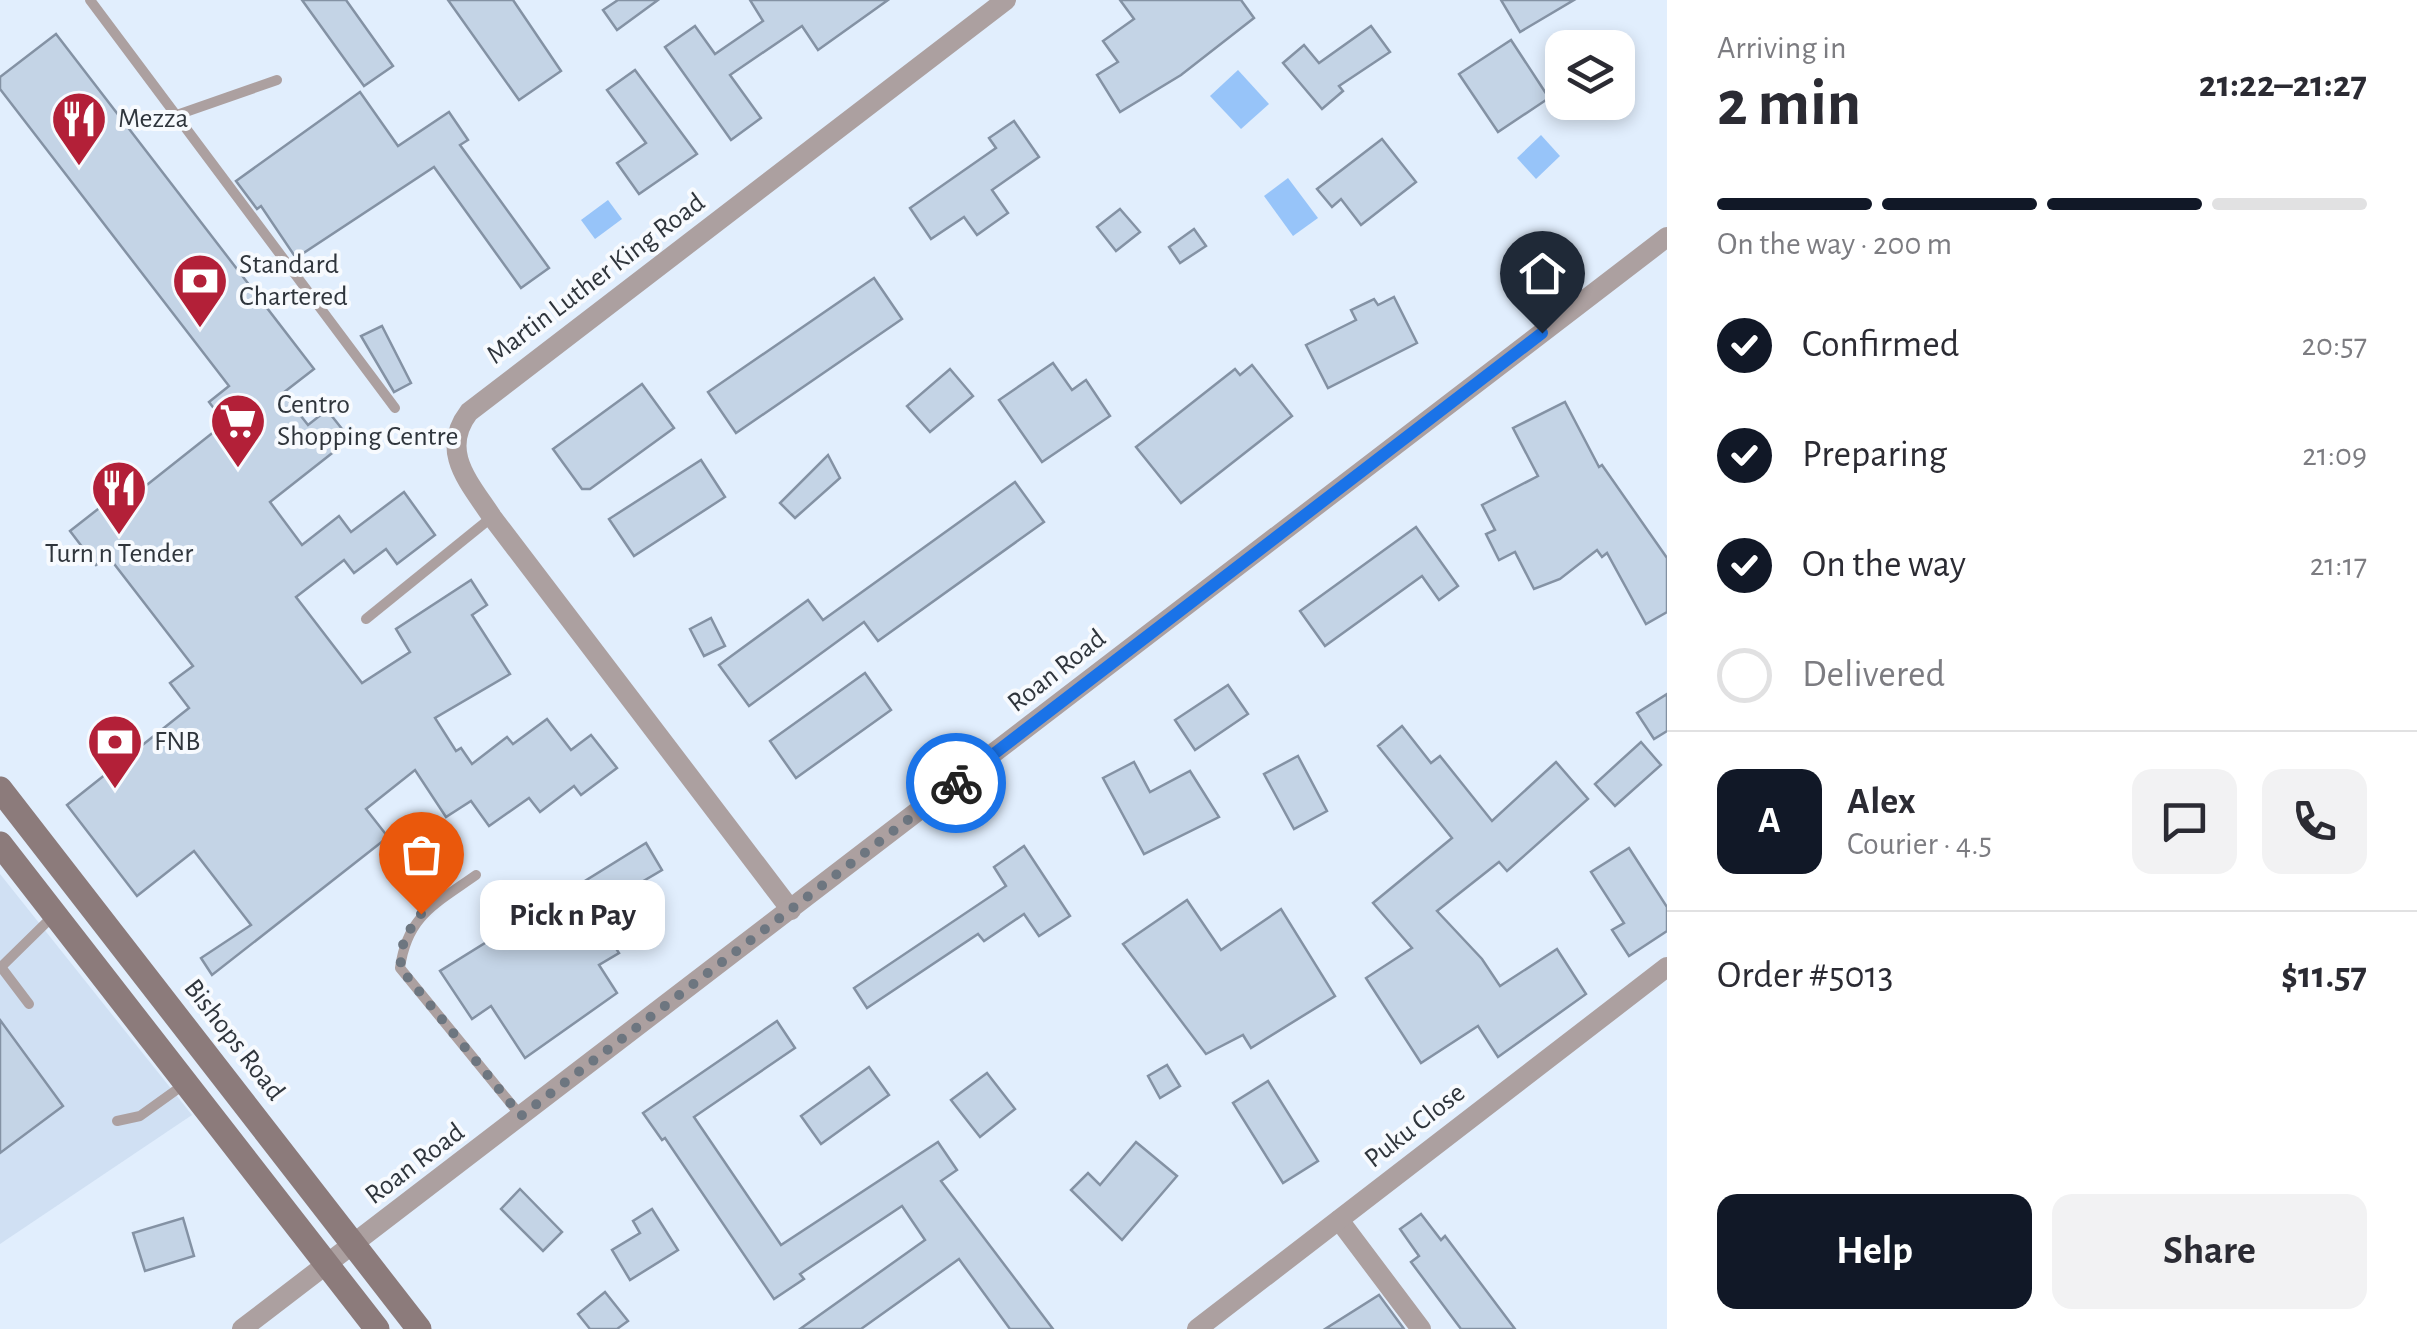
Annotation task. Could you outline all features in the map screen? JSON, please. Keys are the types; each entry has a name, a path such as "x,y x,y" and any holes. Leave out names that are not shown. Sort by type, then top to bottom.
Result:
{"main road":[{"name":"Bishops Road","path":"0,789 419,1329"},
{"path":"0,844 377,1329"}],"street":[{"name":"Martin Luther King Road","path":"791,910 492,517 457,463 458,427 469,412 1006,0"},
{"name":"Roan Road","path":"242,1329 1667,237"},
{"name":"Puku Close","path":"1198,1329 1667,966"},
{"path":"1339,1220 1421,1329"}],"lane":[{"path":"90,0 394,408"},
{"path":"174,116 277,80"},
{"path":"366,618 492,517"},
{"path":"476,875 421,914 404,938 400,968 521,1116"},
{"path":"29,1004 0,967 56,913"},
{"path":"116,1121 140,1116 187,1082"}],"shaded area":[{"path":"0,874 192,1115 0,1244"}],"water":[{"path":"1238,70 1269,104 1241,129 1210,96"},
{"path":"1541,135 1560,156 1536,179 1517,158"},
{"path":"1288,178 1318,218 1293,236 1264,196"},
{"path":"608,200 622,219 595,239 581,220"}],"building":[{"path":"302,0 346,0 393,66 364,86"},
{"path":"448,0 513,0 561,71 519,100"},
{"path":"618,0 658,0 617,30 603,10"},
{"path":"750,0 888,0 818,50 802,26 730,75 761,118 731,140 665,47 695,26 715,54 763,21"},
{"path":"1120,0 1241,0 1254,18 1181,75 1120,112 1097,75 1118,62 1103,41 1134,19"},
{"path":"1501,0 1574,0 1520,32"},
{"path":"1371,26 1390,52 1339,86 1343,91 1322,109 1283,63 1304,45 1319,63"},
{"name":"Centro Shopping Centre","path":"56,34 314,369 283,393 308,425 327,410 350,439 270,502 302,545 339,516 351,532 404,492 435,535 397,564 386,549 354,573 344,560 296,597 362,683 410,652 396,629 471,580 487,605 472,615 510,674 435,718 456,751 461,748 472,764 507,737 513,744 547,719 571,750 591,735 617,768 581,795 574,786 540,812 529,798 489,826 471,801 446,817 415,770 366,809 388,837 212,975 201,958 251,925 194,851 137,896 67,805 189,708 170,683 193,666 108,556 96,565 70,531 107,502 114,511 225,423 209,402 229,386 0,89 0,77"},
{"path":"1511,40 1545,92 1545,101 1498,132 1459,74"},
{"path":"635,70 697,154 639,194 617,163 646,143 607,90"},
{"path":"360,92 398,146 449,112 468,140 460,145 549,268 521,288 434,167 296,258 261,206 257,209 236,181"},
{"path":"1014,121 1039,157 992,190 1008,213 977,235 964,217 931,239 910,208 996,148 989,138"},
{"path":"1382,139 1416,182 1361,225 1341,199 1332,207 1317,189"},
{"path":"1120,209 1140,232 1116,251 1097,227"},
{"path":"1194,229 1206,246 1180,263 1169,247"},
{"path":"874,278 902,319 736,433 708,392"},
{"path":"1394,297 1417,343 1328,388 1306,345 1356,320 1351,310 1374,299 1378,305"},
{"path":"382,326 411,383 394,392 361,336"},
{"path":"1053,363 1072,390 1086,380 1110,416 1042,462 999,400"},
{"path":"1252,365 1292,416 1181,503 1136,447 1235,369 1240,375"},
{"path":"950,369 973,396 930,432 907,406"},
{"path":"642,384 674,428 590,489 582,489 553,449"},
{"path":"1565,402 1599,467 1602,465 1667,558 1667,612 1646,624 1607,553 1602,557 1597,550 1560,579 1534,589 1515,552 1499,560 1486,534 1495,530 1482,505 1538,476 1513,428"},
{"path":"828,455 840,478 795,518 780,503"},
{"path":"701,460 725,497 634,556 609,519"},
{"path":"1015,482 1044,522 878,641 864,622 749,706 719,665 808,600 823,620"},
{"path":"1416,527 1458,586 1439,600 1422,576 1325,646 1300,611"},
{"path":"711,618 725,646 704,656 690,629"},
{"path":"865,673 891,710 796,778 770,741"},
{"path":"1228,685 1248,714 1195,750 1175,720"},
{"path":"1667,694 1667,731 1654,739 1637,713"},
{"path":"1402,726 1431,763 1440,756 1492,821 1556,762 1588,799 1507,871 1499,862 1437,911 1482,959 1500,986 1557,949 1586,994 1498,1057 1478,1026 1421,1063 1366,978 1412,948 1373,903 1452,838 1378,746"},
{"path":"1641,742 1661,765 1615,806 1595,784"},
{"path":"1298,756 1327,811 1294,829 1264,774"},
{"path":"1134,762 1150,792 1190,771 1219,817 1144,854 1103,778"},
{"path":"646,843 662,870 630,889 647,917 610,939 619,953 599,965 617,993 525,1058 491,1006 472,1019 440,971"},
{"path":"1024,846 1070,916 1039,936 1024,914 984,941 978,934 867,1008 854,988 1006,886 994,867"},
{"path":"1629,848 1667,907 1667,931 1629,956 1612,930 1624,923 1591,872"},
{"path":"1187,900 1221,950 1281,909 1335,996 1251,1048 1243,1035 1206,1054 1123,944"},
{"path":"0,1020 63,1106 0,1153"},
{"path":"777,1021 795,1048 694,1117 781,1245 938,1142 957,1170 941,1181 1053,1329 1010,1329 959,1259 861,1329 800,1329 925,1240 902,1206 800,1274 804,1279 774,1299 665,1138 662,1140 643,1113"},
{"path":"1167,1065 1180,1086 1160,1098 1148,1076"},
{"path":"869,1067 889,1095 821,1144 801,1116"},
{"path":"987,1073 1015,1109 980,1137 951,1100"},
{"path":"1268,1081 1318,1161 1283,1183 1233,1103"},
{"path":"1136,1142 1177,1176 1122,1240 1071,1190 1088,1173 1100,1185"},
{"path":"520,1189 562,1232 543,1251 501,1209"},
{"path":"652,1209 678,1250 630,1280 612,1250 640,1233 633,1221"},
{"path":"1421,1214 1441,1240 1445,1236 1515,1329 1461,1329 1411,1262 1419,1256 1400,1229"},
{"path":"183,1218 194,1256 145,1271 133,1233"},
{"path":"605,1292 628,1321 617,1329 590,1329 578,1314"},
{"path":"1379,1295 1404,1329 1325,1329"}],"way so far":[{"path":"421,914 404,938 400,968 521,1116 956,783"}],"place":[{"name":"Mezza","path":"79,168"},
{"name":"Standard Chartered","path":"200,330"},
{"name":"Centro Shopping Centre","path":"238,470"},
{"name":"Turn n Tender","path":"119,537"},
{"name":"FNB","path":"115,791"},
{"name":"Pick n Pay","path":"421,914"}],"route":[{"path":"956,783 1542,333"}]}
